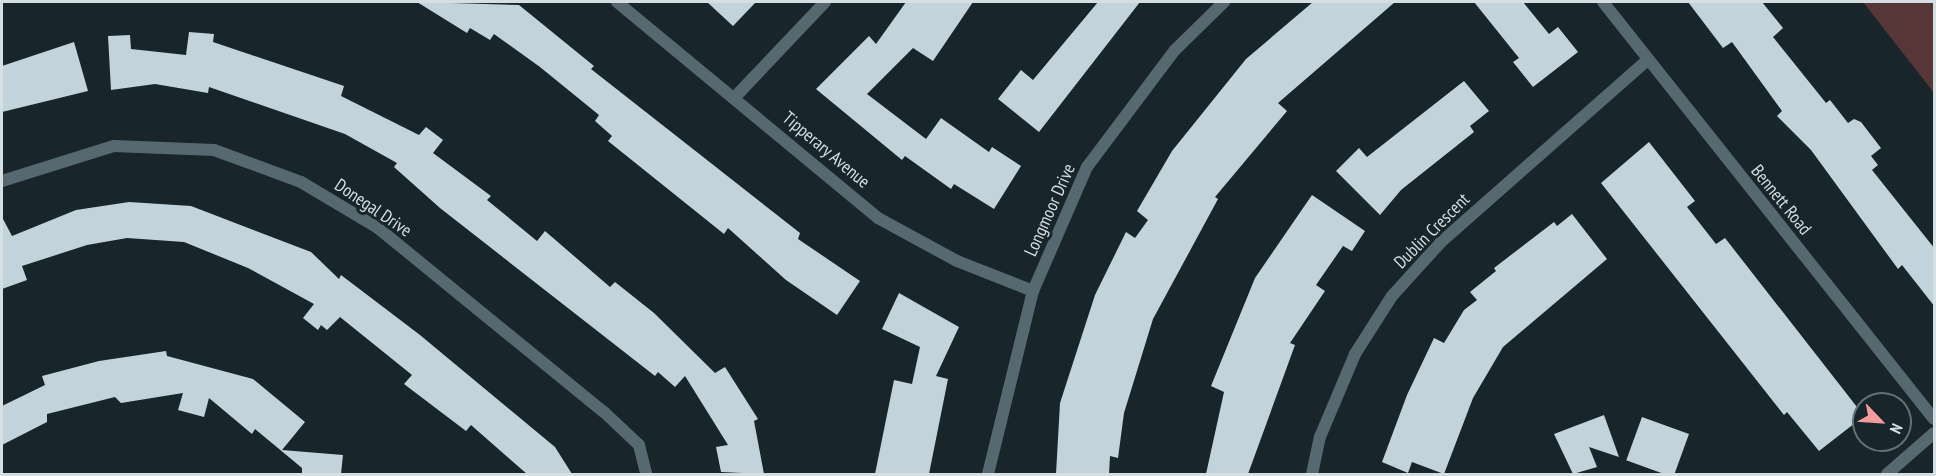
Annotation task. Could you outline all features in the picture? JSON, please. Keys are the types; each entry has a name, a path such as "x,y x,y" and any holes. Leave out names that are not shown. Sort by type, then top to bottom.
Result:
{"street":[{"name":"Tipperary Avenue","path":"617,2 735,97 878,218 957,261 1033,291"},
{"path":"735,97 825,2"},
{"name":"Longmoor Drive","path":"988,474 1033,291 1087,167 1175,50 1224,2"},
{"name":"Bennett Road","path":"1604,2 1646,61 1935,419"},
{"name":"Dublin Crescent","path":"1312,474 1320,437 1355,354 1392,296 1442,242 1646,61"},
{"name":"Donegal Drive","path":"2,181 114,146 214,150 301,182 378,228 604,412 639,445 646,474"},
{"path":"1887,474 1935,433"}],"shaded area":[{"path":"1863,2 1934,2 1934,93"}],"building":[{"path":"417,2 519,5 594,66 591,69 800,233 798,239 860,281 837,315 786,280 728,228 724,234 608,141 612,136 595,121 599,115 540,67 494,34 490,40 470,28 467,33"},
{"path":"707,2 756,2 733,26"},
{"path":"906,2 973,2 933,61 913,48 867,94 926,139 941,118 989,152 992,147 1021,166 994,209 954,184 951,189 905,156 902,160 816,89 869,36 876,44"},
{"path":"1098,2 1140,2 1039,132 998,99 1021,70 1033,80"},
{"path":"1313,2 1395,2 1278,103 1287,111 1215,197 1218,199 1153,319 1124,413 1118,458 1110,456 1109,474 1056,474 1060,403 1095,295 1126,232 1135,238 1148,220 1137,211 1172,151 1246,59"},
{"path":"1474,2 1523,2 1549,34 1558,27 1578,52 1533,87 1513,62 1519,58"},
{"path":"1688,2 1762,2 1783,28 1773,37 1826,103 1830,100 1848,123 1854,119 1861,122 1881,148 1871,156 1878,165 1872,170 1935,249 1935,307 1902,265 1898,269 1811,150 1777,116 1782,111 1732,42 1723,48"},
{"path":"189,32 214,34 213,42 344,86 341,96 419,135 426,127 443,140 433,153 491,196 487,200 537,241 545,231 610,287 615,282 654,313 715,373 725,367 758,419 754,421 764,474 721,472 716,447 728,445 685,376 675,387 658,372 655,376 440,208 394,167 397,163 345,134 209,87 208,93 155,84 111,90 108,36 130,35 131,49 186,55"},
{"path":"74,42 88,91 2,112 2,66"},
{"path":"1464,81 1489,111 1470,126 1474,132 1401,190 1380,215 1336,171 1359,148 1367,157"},
{"path":"1649,142 1695,201 1687,207 1716,244 1725,238 1852,401 1852,425 1819,451 1787,412 1784,415 1601,183"},
{"path":"1312,195 1365,231 1352,251 1343,246 1316,285 1325,291 1290,343 1295,345 1248,474 1206,474 1224,392 1211,386 1255,278"},
{"path":"129,202 191,206 311,252 339,279 341,275 420,335 555,447 572,474 527,474 471,425 466,431 404,384 412,375 340,317 327,330 321,325 318,330 303,318 314,304 248,268 184,242 127,238 87,245 22,266 27,280 2,289 2,217 12,236 76,210"},
{"path":"1572,214 1607,259 1503,347 1473,398 1444,474 1412,462 1408,473 1382,462 1407,395 1434,338 1444,343 1464,310 1477,300 1470,292 1496,271 1494,268 1554,222 1557,226"},
{"path":"899,293 959,327 936,376 948,379 929,474 875,474 894,380 912,384 920,347 882,329"},
{"path":"166,351 167,356 253,379 305,422 282,450 343,455 341,474 302,474 302,468 255,429 252,434 209,398 204,417 178,410 183,393 121,403 115,397 47,414 47,422 2,445 2,406 45,385 42,376 99,361"},
{"path":"1604,415 1619,457 1589,447 1597,467 1573,474 1554,434"},
{"path":"1642,417 1689,434 1674,474 1664,474 1626,460"}]}
